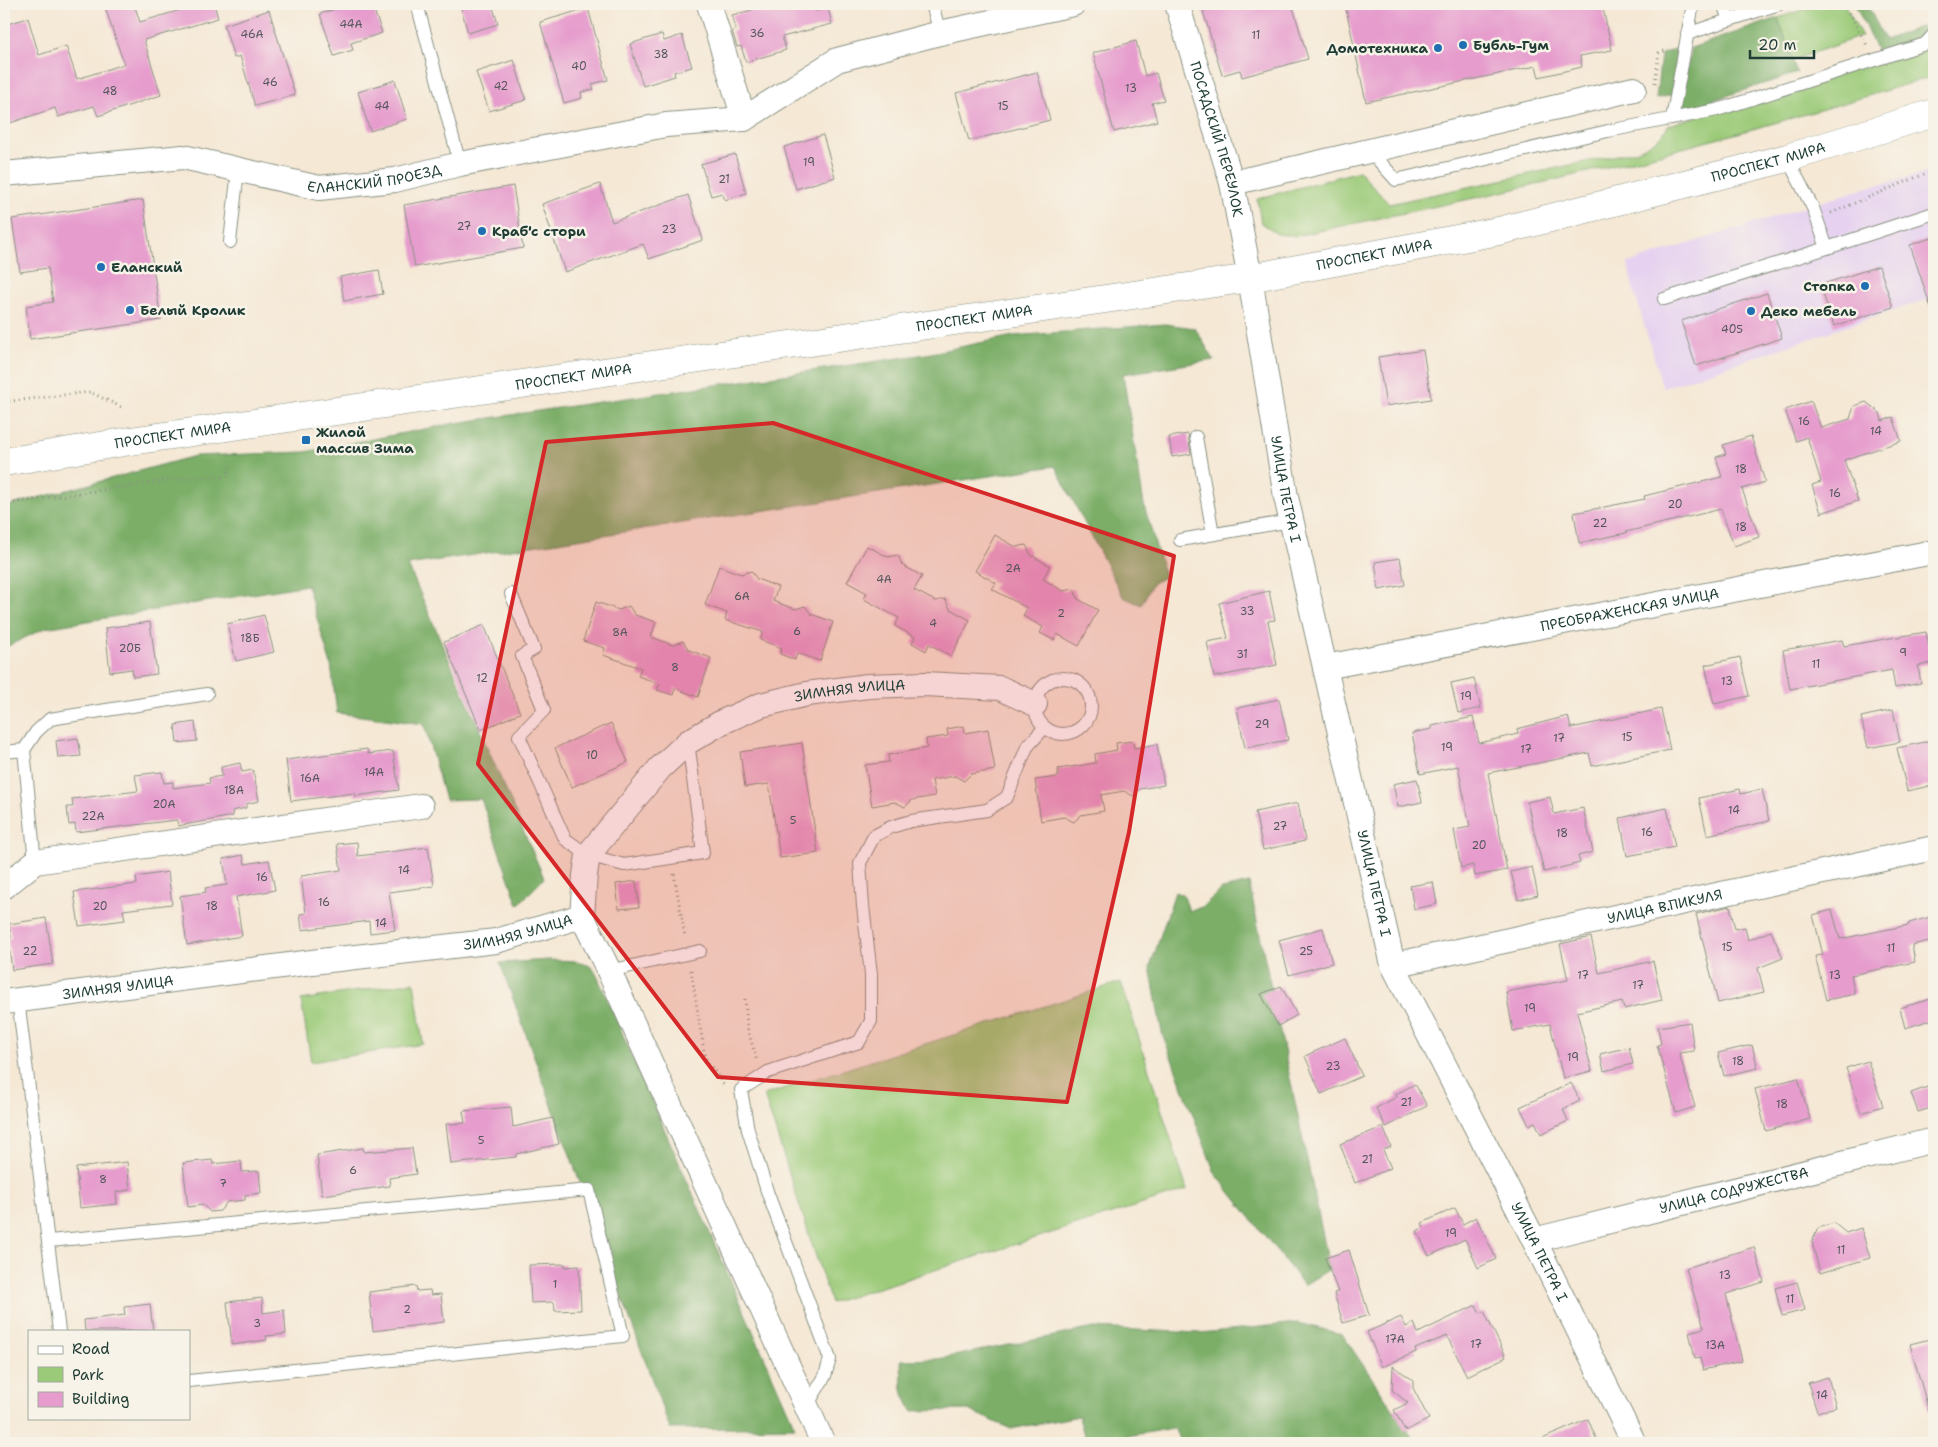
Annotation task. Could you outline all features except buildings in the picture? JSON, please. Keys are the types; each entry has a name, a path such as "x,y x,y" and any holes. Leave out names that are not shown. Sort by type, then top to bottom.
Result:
{"main road":[{"name":"ПРОСПЕКТ МИРА","path":"4,462 124,442 1250,278 1499,231 1787,158 1934,114"}],"street":[{"path":"708,4 744,119 837,60 940,33 1073,4"},
{"name":"ПОСАДСКИЙ ПЕРЕУЛОК","path":"1177,4 1232,183 1250,278"},
{"path":"1232,183 1634,89"},
{"name":"ЕЛАНСКИЙ ПРОЕЗД","path":"4,174 183,158 319,188 395,180 460,164 666,125 744,119"},
{"name":"УЛИЦА ПЕТРА I","path":"1250,278 1284,488 1393,965 1534,1240 1634,1443"},
{"name":"ПРЕОБРАЖЕНСКАЯ УЛИЦА","path":"1325,668 1934,552"},
{"name":"ЗИМНЯЯ УЛИЦА","path":"11,1001 312,962 496,941 582,916 588,855 660,768 688,742 722,722 760,705 807,694 868,686 925,684 1000,688 1035,704"},
{"path":"4,887 35,862 421,806"},
{"name":"УЛИЦА В.ПИКУЛЯ","path":"1393,965 1934,848"},
{"path":"582,916 610,971 823,1443"},
{"name":"УЛИЦА СОДРУЖЕСТВА","path":"1534,1240 1934,1140"}],"lane":[{"path":"417,4 460,164"},
{"path":"932,4 940,33"},
{"path":"1672,119 1693,4"},
{"path":"1723,4 1729,20"},
{"path":"1686,39 1729,20 1780,4"},
{"path":"1371,152 1396,180 1608,131 1717,110 1925,44 1934,34"},
{"path":"1787,158 1817,219 1827,248"},
{"path":"230,242 238,170"},
{"path":"1664,299 1934,214"},
{"path":"1196,437 1213,534"},
{"path":"1180,540 1291,521"},
{"path":"510,594 534,648 522,656 544,710 519,736 565,839 588,855 624,865 703,853 688,742"},
{"path":"1065,678 1074,680 1082,685 1088,693 1090,712 1080,728 1062,734 1053,732 1045,727 1036,712 1035,704 1042,687 1048,682 1065,678"},
{"path":"35,862 24,750 36,732 50,719 207,694"},
{"path":"807,1406 825,1376 830,1359 768,1194 748,1130 741,1090 768,1072 859,1042 871,1021 872,974 863,906 860,863 874,836 891,827 911,821 986,810 1007,797 1027,747 1045,727"},
{"path":"4,752 24,750"},
{"path":"610,971 694,952"},
{"path":"11,1001 49,1240 59,1330"},
{"path":"49,1240 589,1190 623,1336 190,1380"}],"path":[{"path":"1844,4 1862,36"},
{"path":"1652,123 1658,53 1686,39"},
{"path":"1817,219 1934,170"},
{"path":"4,402 90,392 121,407"},
{"path":"4,504 186,478 226,477 230,463"},
{"path":"673,857 674,875 694,952 705,1057 727,1089 742,1099"},
{"path":"745,999 750,1042 762,1076"}],"highlighted area":[{"path":"773,423 1174,556 1129,832 1067,1102 718,1077 478,764 546,442"}],"shaded area":[{"path":"1934,171 1934,297 1663,388 1631,281 1628,263 1865,188"}],"green space":[{"path":"1820,4 1844,4 1862,36 1793,60 1778,18"},
{"path":"1855,4 1867,4 1885,40 1928,24 1925,41 1879,56"},
{"path":"1778,18 1797,73 1686,109 1682,98 1691,48"},
{"path":"1934,42 1934,76 1732,135 1528,186 1295,236 1277,234 1261,223 1257,199 1359,171 1389,204 1636,151 1655,141 1669,125"},
{"path":"1682,47 1675,94 1656,99 1661,54"},
{"path":"1165,324 1195,328 1214,360 1123,374 1144,505 1165,577 1153,583 1141,605 1123,597 1055,466 408,565 544,878 518,905 481,799 445,800 424,724 337,713 331,665 307,585 45,628 4,648 4,507 195,456 305,452 456,423 926,354 1013,336"},
{"path":"1249,883 1330,1269 1304,1285 1215,1173 1162,1033 1150,967 1175,892 1184,896 1189,911 1202,907 1222,889"},
{"path":"549,960 580,962 595,971 795,1427 670,1429 500,963"},
{"path":"414,982 423,1044 311,1062 301,1000"},
{"path":"1121,982 1187,1190 831,1303 764,1095"},
{"path":"1298,1323 1342,1334 1416,1443 1181,1443 1174,1428 1086,1443 1079,1416 1011,1429 968,1410 912,1411 902,1390 901,1360 938,1359 1094,1328 1200,1333"}],"place":[{"name":"Бубль-Гум","path":"1463,45"},
{"name":"Домотехника","path":"1438,48"},
{"name":"Краб'с стори","path":"482,231"},
{"name":"Еланский","path":"101,267"},
{"name":"Стопка","path":"1865,286"},
{"name":"Белый Кролик","path":"130,310"},
{"name":"Деко мебель","path":"1751,311"},
{"name":"Жилой массив Зима","path":"306,440"}]}
